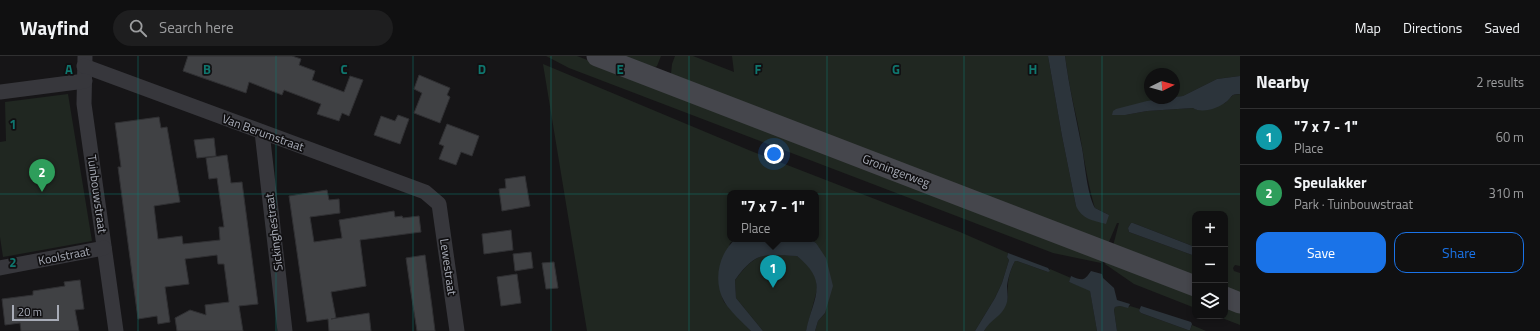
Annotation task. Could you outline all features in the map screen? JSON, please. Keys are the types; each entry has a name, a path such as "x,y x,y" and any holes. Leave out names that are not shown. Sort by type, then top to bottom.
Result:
{"main road":[{"name":"Groningerweg","path":"597,56 1192,285"},
{"path":"1228,298 1240,303"}],"street":[{"path":"0,92 85,68"},
{"name":"Van Berumstraat","path":"85,68 425,192 439,204"},
{"name":"Tuinbouwstraat","path":"85,68 84,104 116,331"},
{"name":"Sickinghestraat","path":"262,132 285,331"},
{"name":"Lewestraat","path":"439,204 457,331"},
{"name":"Koolstraat","path":"0,268 104,248"}],"shaded area":[{"path":"546,56 577,56 1103,258 1101,263 1053,253 569,68"},
{"path":"620,56 661,56 657,66 655,67"},
{"path":"675,56 693,56 734,72 732,56 1048,56 1076,206 1109,215 1095,208 1094,205 1070,88 1065,56 1240,56 1240,76 1217,79 1180,97 1180,68 1144,68 1144,104 1154,104 1125,115 1147,111 1193,108 1197,110 1225,103 1233,95 1240,94 1240,266 1235,265 1233,268 1234,271 1240,273 1240,294 1228,290 1228,211 1192,211 1192,246 1133,223 1131,223 1128,228 1129,232 1192,255 1192,276 1113,246 1119,223 1117,223 1108,244 671,74"},
{"path":"1048,56 1065,56 1090,195 1095,208 1109,215 1106,224 1085,217 1076,206"},
{"path":"543,64 751,151 960,232 1008,253 1007,257 1009,260 1002,283 995,298 975,331 815,331 818,321 825,313 816,243 814,242 819,242 819,190 727,190 727,242 732,242 730,243 721,294 724,302 751,331 587,331"},
{"path":"1240,76 1240,94 1233,95 1223,104 1206,110 1197,110 1193,108 1112,115 1113,111 1116,109 1144,102 1144,104 1180,104 1180,96 1217,79"},
{"path":"68,94 92,241 3,257 0,237 0,142 6,141 5,102"},
{"path":"1131,223 1133,223 1192,246 1192,255 1129,232 1128,228"},
{"path":"733,242 816,243 826,258 833,286 825,313 818,321 815,331 806,331 815,299 816,283 813,274 797,256 762,256 749,263 735,280 736,298 763,331 751,331 736,316 724,301 718,277 721,260"},
{"path":"1008,253 1048,268 1050,271 1048,272 1015,261 1008,280 1008,295 1004,309 984,331 975,331 995,298 1002,283 1009,260 1007,257"},
{"path":"767,254 797,256 805,262 816,276 817,290 806,331 763,331 736,298 735,280 753,261"},
{"path":"1107,260 1192,292 1192,307 1134,284 1105,264"},
{"path":"1015,261 1048,272 1050,269 1071,278 1069,282 1090,290 1097,331 984,331 989,323 1005,306 1008,297 1009,276"},
{"path":"1091,271 1102,274 1103,278 1114,288 1117,300 1130,304 1128,308 1120,306 1115,307 1114,310 1117,331 1097,331 1090,291 1069,282 1071,276 1078,279 1083,279 1087,277"},
{"path":"1130,306 1140,309 1139,311 1141,313 1188,330 1190,330 1192,325 1206,331 1117,331 1114,310 1115,307"},
{"path":"1141,306 1191,322 1192,324 1190,330 1141,313 1139,311"},
{"path":"1228,306 1240,311 1240,325 1225,319 1228,319"}],"building":[{"path":"188,56 292,56 301,59 299,65 315,71 312,80 344,92 350,76 363,80 349,116 342,113 339,121 317,114 321,104 284,90 282,95 249,82 246,93 183,71"},
{"path":"419,75 450,88 447,95 450,97 440,123 414,113 422,93 414,89"},
{"path":"398,115 409,119 400,144 374,135 381,116 395,121"},
{"path":"159,117 161,128 167,127 180,202 154,206 158,239 182,236 183,244 220,240 219,227 224,227 217,178 209,179 206,158 227,155 231,183 242,182 258,304 239,306 243,331 177,331 175,318 190,310 206,315 205,305 229,302 224,264 218,264 217,255 185,259 189,284 165,287 170,322 158,324 157,316 138,319 118,167 121,167 115,123"},
{"path":"447,124 479,136 472,156 461,152 456,165 439,159 444,146 439,144"},
{"path":"214,138 216,156 197,158 194,140"},
{"path":"525,176 530,206 502,211 499,189 506,188 505,179"},
{"path":"327,190 329,200 339,199 340,213 310,217 314,242 342,238 339,220 394,211 395,217 402,216 403,218 419,216 421,232 360,240 366,286 331,292 336,318 331,319 369,313 371,331 329,331 328,319 307,322 289,196"},
{"path":"511,230 513,250 484,254 482,234"},
{"path":"531,252 533,268 515,271 513,254"},
{"path":"425,255 435,331 417,331 406,258"},
{"path":"554,262 558,288 546,289 542,263"},
{"path":"517,274 521,303 501,306 497,277"},
{"path":"80,280 84,309 75,310 79,331 21,331 20,323 5,325 2,299 33,295 33,291 65,286 64,282"}],"place":[{"name":"Speulakker","path":"42,192"},
{"name":"\"7 x 7 - 1\"","path":"773,288"}]}
